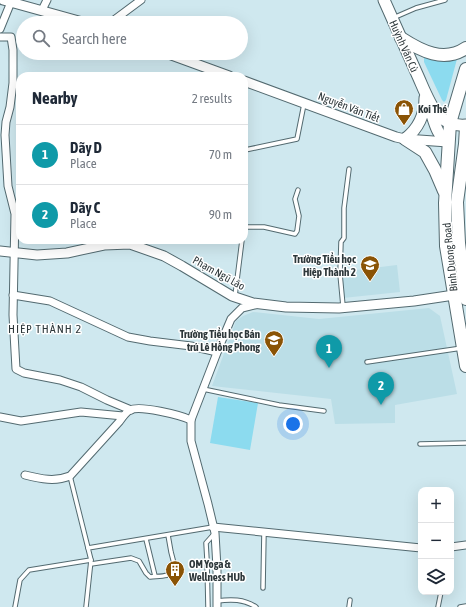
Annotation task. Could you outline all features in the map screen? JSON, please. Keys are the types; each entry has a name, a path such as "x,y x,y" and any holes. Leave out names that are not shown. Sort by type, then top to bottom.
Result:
{"highway":[{"path":"401,38 425,52 436,54 456,54 466,48"},
{"name":"Binh Duong Road","path":"463,296 446,246 445,195 447,132 466,69"},
{"path":"447,132 466,126"},
{"name":"Binh Duong Road","path":"466,126 457,202 463,296 463,348 466,366"},
{"path":"447,132 465,144"},
{"path":"406,140 426,152 445,195"},
{"path":"457,202 466,182"}],"main road":[{"name":"Huỳnh Văn Cù","path":"384,0 434,110 443,120 447,132"},
{"path":"406,140 417,127 424,108 425,91"}],"street":[{"path":"42,10 47,0"},
{"path":"119,16 141,0"},
{"path":"0,29 7,1 62,16"},
{"path":"0,36 11,37 13,50 13,83 5,135 8,186 15,214 13,315 16,369 24,373 60,380 81,387 131,410 150,409 182,416 191,420"},
{"path":"185,60 218,72"},
{"name":"Nguyễn Văn Tiết","path":"248,82 406,140 447,132"},
{"name":"Phạm Ngũ Lão","path":"0,251 38,255 67,253 104,245 130,244 164,256 235,297 253,303 286,307 343,308 463,296"},
{"path":"13,295 50,301 128,337 191,346 217,352"},
{"path":"217,604 217,568 214,530 191,441 191,420 231,319 242,308 259,304"},
{"path":"25,475 52,480 64,479 70,476 123,416 131,410"},
{"path":"0,417 21,421 81,412 123,416"},
{"path":"214,530 264,532 418,548"},
{"path":"454,547 466,545"}],"lane":[{"path":"392,18 416,8 445,0"},
{"path":"248,149 297,139 304,103"},
{"path":"343,308 340,274 341,242 344,238 344,208 349,169"},
{"path":"248,227 264,227 295,234 297,231 299,216 295,198 298,190"},
{"path":"235,297 242,244"},
{"path":"367,362 463,348"},
{"path":"203,389 279,405 324,411"},
{"path":"420,444 466,443"},
{"path":"70,476 91,562 86,607"},
{"path":"88,548 146,538 214,530"},
{"path":"208,607 206,543 214,530"},
{"path":"263,588 264,532"},
{"path":"15,607 20,580 29,570 131,558 139,561 150,577 174,574 176,571 168,535"},
{"path":"146,538 155,576"},
{"path":"438,607 440,595"},
{"path":"217,604 229,599 246,602 256,607"},
{"path":"349,607 350,600"},
{"path":"460,607 466,606"}],"shaded area":[{"path":"425,56 457,59 446,100 444,102 424,62"},
{"name":"Trường Tiểu học Hiệp Thành 2","path":"397,265 400,292 343,298 340,272"},
{"path":"429,308 440,316 457,394 395,405 395,423 335,424 331,399 212,386 236,321 253,312 319,319"},
{"path":"218,397 258,403 250,450 210,443"}],"place":[{"name":"Koi Thé","path":"404,126"},
{"name":"Trường Tiểu học Hiệp Thành 2","path":"370,282"},
{"name":"Trường Tiểu học Bán trú Lê Hồng Phong","path":"274,357"},
{"name":"Dãy D","path":"329,368"},
{"name":"Dãy C","path":"381,405"},
{"name":"OM Yoga & Wellness HUb","path":"175,587"}],"district":[{"name":"HIỆP THÀNH 2","path":"45,329"}]}
